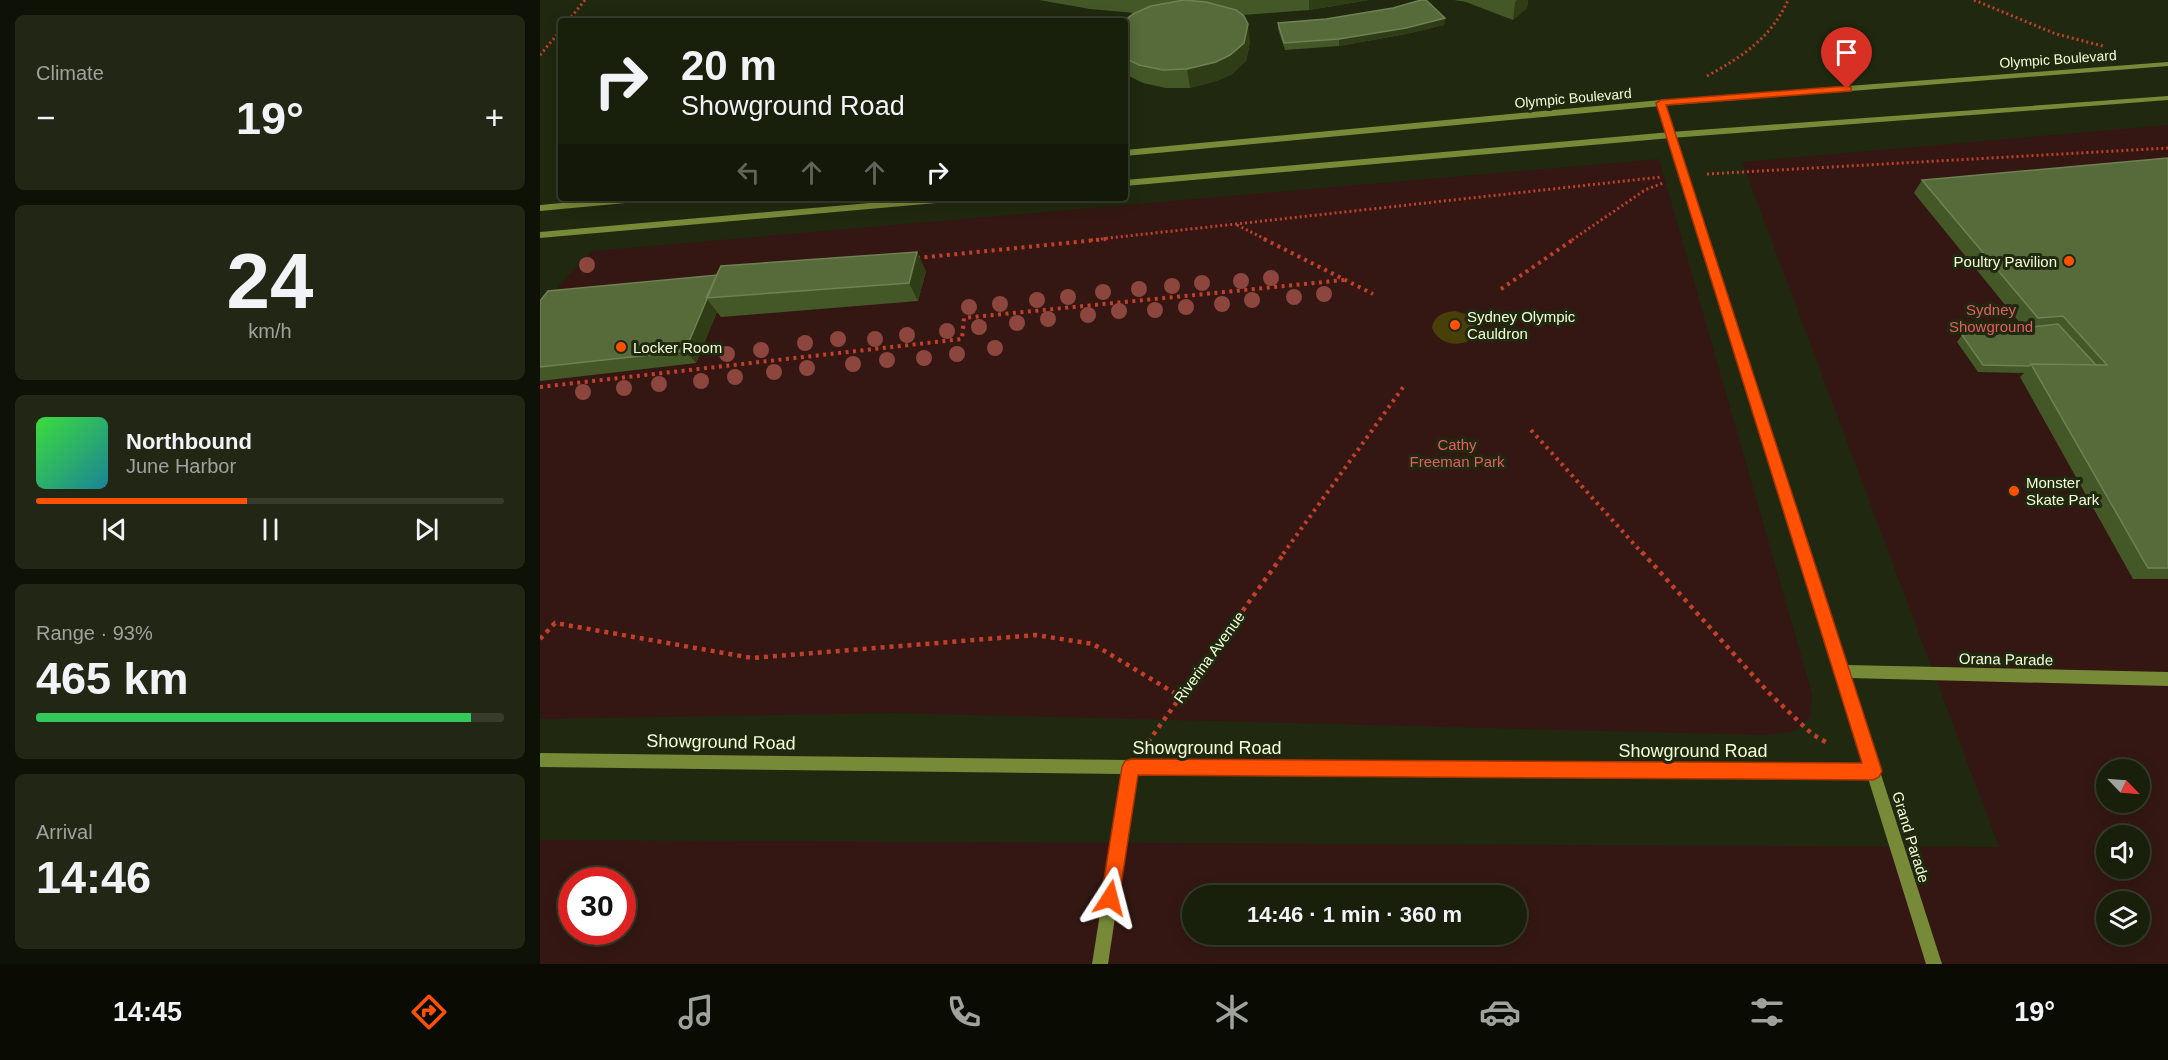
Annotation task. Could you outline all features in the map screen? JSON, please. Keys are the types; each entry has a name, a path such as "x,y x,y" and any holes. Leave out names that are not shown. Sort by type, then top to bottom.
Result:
{"street":[{"name":"Olympic Boulevard","path":"1128,153 1661,103 2168,64"},
{"path":"1128,183 1671,135 2168,98"},
{"name":"Grand Parade","path":"1661,103 1843,671 1934,964"},
{"path":"540,208 615,201"},
{"path":"540,235 925,201"},
{"name":"Orana Parade","path":"1843,671 2168,679"},
{"name":"Showground Road","path":"540,760 1131,767 1873,771"},
{"path":"1100,964 1131,767"}],"path":[{"path":"570,18 585,0"},
{"path":"1702,78 1738,60 1760,43 1788,0"},
{"path":"1974,0 2056,34 2108,48"},
{"path":"540,55 558,34"},
{"path":"916,258 1684,175 2168,148"},
{"path":"1501,289 1645,190 1684,175"},
{"path":"1237,225 1373,294"},
{"path":"540,387 962,339 964,318 1344,280"},
{"name":"Riverina Avenue","path":"1131,767 1404,386"},
{"path":"1531,430 1768,692 1812,734 1873,771"},
{"path":"540,639 555,623 752,658 1036,635 1093,644 1181,697"}],"green space":[{"name":"Sydney Showground","path":"2168,125 2168,964 540,964 540,840 1999,847 1742,162"},
{"name":"Cathy Freeman Park","path":"1659,159 1812,694 1810,718 1792,732 1764,735 894,713 540,719 540,306 592,251"}],"shaded area":[{"name":"Sydney Olympic Cauldron","path":"1455,311 1469,315 1477,323 1478,333 1467,342 1454,344 1447,342 1441,339 1432,328 1440,315"}],"building":[{"path":"1184,0 1206,2 1236,10 1244,16 1248,24 1244,43 1230,55 1216,62 1187,69 1163,70 1139,65 1128,60 1128,18 1151,6"},
{"path":"1426,0 1445,18 1406,28 1339,39 1284,43 1278,23 1326,19 1393,8"},
{"name":"Poultry Pavilion","path":"2168,158 2168,568 2148,568 2031,364 2107,365 2063,316 2038,318 1922,180"},
{"path":"917,252 909,283 706,298 721,266"},
{"name":"Locker Room","path":"717,275 685,351 540,367 540,301 548,291"},
{"path":"2058,324 2096,365 1983,365 1962,335"}],"place":[{"name":"Poultry Pavilion","path":"2069,261"},
{"name":"Sydney Olympic Cauldron","path":"1455,325"},
{"name":"Locker Room","path":"621,347"},
{"name":"Monster Skate Park","path":"2014,491"}],"route":[{"path":"1110,898 1131,767 1873,771 1661,103 1847,89"}]}
